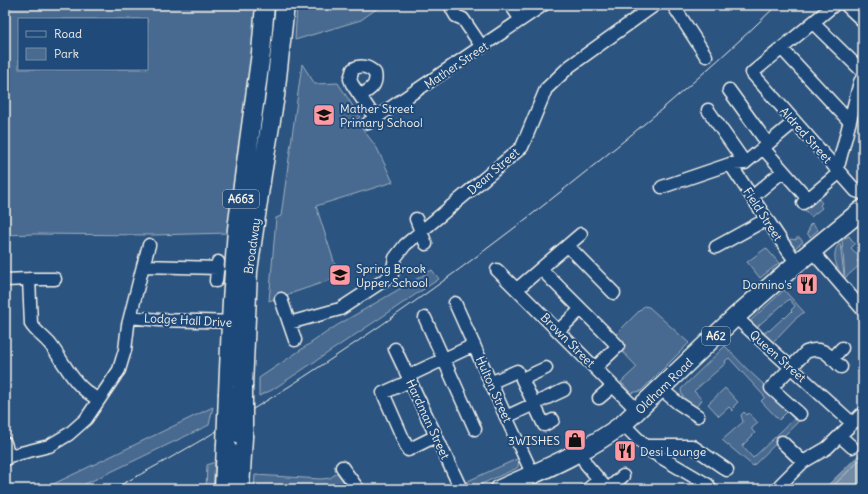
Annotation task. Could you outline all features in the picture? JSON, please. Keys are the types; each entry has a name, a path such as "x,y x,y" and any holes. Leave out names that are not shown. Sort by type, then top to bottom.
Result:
{"highway":[{"name":"Broadway","path":"224,489 226,445 236,390 239,322 237,229 261,53 266,5"},
{"name":"Broadway","path":"239,322 262,174 276,96 285,5"},
{"name":"Oldham Road","path":"500,489 580,452 608,436 623,424 734,318 812,251 863,197"},
{"name":"Broadway","path":"236,390 243,437 240,489"}],"street":[{"path":"511,5 521,20"},
{"name":"Mather Street","path":"360,96 372,121 543,5"},
{"name":"Dean Street","path":"289,323 340,309 389,277 392,274 395,258 405,245 522,147 546,89 570,66 655,5"},
{"path":"673,5 706,56"},
{"path":"834,5 782,49 849,121"},
{"path":"846,5 863,21"},
{"path":"452,9 456,16 463,19 482,47"},
{"path":"813,23 861,65"},
{"name":"Aldred Street","path":"782,49 752,73 794,122 863,197"},
{"path":"729,90 765,146 805,201 837,170 849,121 860,82 863,77"},
{"path":"708,110 745,163"},
{"path":"662,188 730,164 745,163 794,122"},
{"name":"Field Street","path":"730,164 797,263"},
{"path":"752,197 783,171"},
{"path":"416,219 426,244"},
{"path":"716,247 767,219"},
{"path":"517,289 581,234"},
{"path":"5,443 7,458 49,446 70,434 86,419 120,365 125,350 128,325 149,245"},
{"path":"568,246 614,293"},
{"path":"812,251 862,307"},
{"path":"143,266 218,264 216,281"},
{"path":"541,269 618,346 595,368"},
{"name":"Brown Street","path":"497,270 638,411"},
{"path":"5,280 29,278 55,279"},
{"path":"29,278 31,324 53,349 72,378 89,394 98,399"},
{"path":"280,299 295,340"},
{"name":"Hulton Street","path":"455,303 490,383 533,474"},
{"path":"558,331 581,309"},
{"name":"Lodge Hall Drive","path":"130,317 159,320 239,322"},
{"path":"425,318 475,429"},
{"name":"Queen Street","path":"734,318 852,423"},
{"path":"436,436 408,450 383,393 474,345"},
{"path":"832,358 842,348"},
{"name":"Hardman Street","path":"395,349 461,489"},
{"path":"800,414 772,388 806,352 813,349 820,349 841,367"},
{"path":"546,368 522,379 544,425 553,420"},
{"path":"490,383 516,371"},
{"path":"598,398 613,386"},
{"path":"661,389 678,403 698,416"},
{"path":"506,417 564,390"},
{"path":"780,485 803,462 827,448 863,413"},
{"path":"623,424 652,452 708,485 711,489"},
{"path":"840,436 852,447"},
{"path":"782,442 803,462"},
{"path":"645,446 692,446 727,470"},
{"path":"580,452 586,464 605,486"},
{"path":"342,468 358,489"},
{"path":"588,489 605,486 623,476"}],"green space":[{"path":"5,5 257,5 248,89 237,156 228,233 154,235 5,235"},
{"path":"297,5 382,5 361,20 295,40"},
{"path":"302,64 315,84 338,83 360,117 356,120 377,148 393,182 316,206 339,277 269,301 276,218 281,216"},
{"path":"816,196 822,203 820,205 822,208 811,217 802,207"},
{"path":"812,223 818,230 810,237 807,233 809,226"},
{"path":"849,236 855,244 851,248 860,257 857,261 861,264 845,278 842,240"},
{"path":"796,238 800,238 803,242 795,248 791,247 787,242 791,239 796,240"},
{"path":"840,243 843,276 835,260 837,247"},
{"path":"766,248 779,263 760,278 747,262"},
{"path":"432,270 439,279 272,390 259,396 259,378 336,326"},
{"path":"784,290 804,312 794,320 773,342 750,321","holes":["789,299 795,306 785,318 784,317 769,331 768,330 764,333 758,326"]},
{"path":"644,306 649,307 689,343 641,391 631,393 621,382 637,367 621,350 625,346 615,335"},
{"path":"725,346 747,369 801,419 753,466 722,440 743,422 741,415 744,412 747,415 749,413 758,423 752,428 755,433 742,446 753,458 794,419 787,412 779,420 761,401 765,397 729,358 725,361 726,363 694,391 702,400 696,407 686,400 681,392 681,389"},
{"path":"725,388 738,402 734,406 733,411 729,407 719,416 708,404"},
{"path":"213,407 209,425 75,489 43,489"},
{"path":"519,458 518,467 515,469 475,487 468,485 467,482 470,480"},
{"path":"215,462 213,489 206,489 207,465"},
{"path":"337,473 349,489 254,489 255,475 321,479 330,478"}],"water":[{"path":"863,451 863,479 853,489 824,489"}],"tram line":[{"path":"113,489 168,459 277,394 330,360 434,288 597,163 689,86 777,5"}],"place":[{"name":"Mather Street Primary School","path":"324,115"},
{"name":"Spring Brook Upper School","path":"340,275"},
{"name":"Domino's","path":"807,284"},
{"name":"3WISHES","path":"575,440"},
{"name":"Desi Lounge","path":"625,451"}]}
